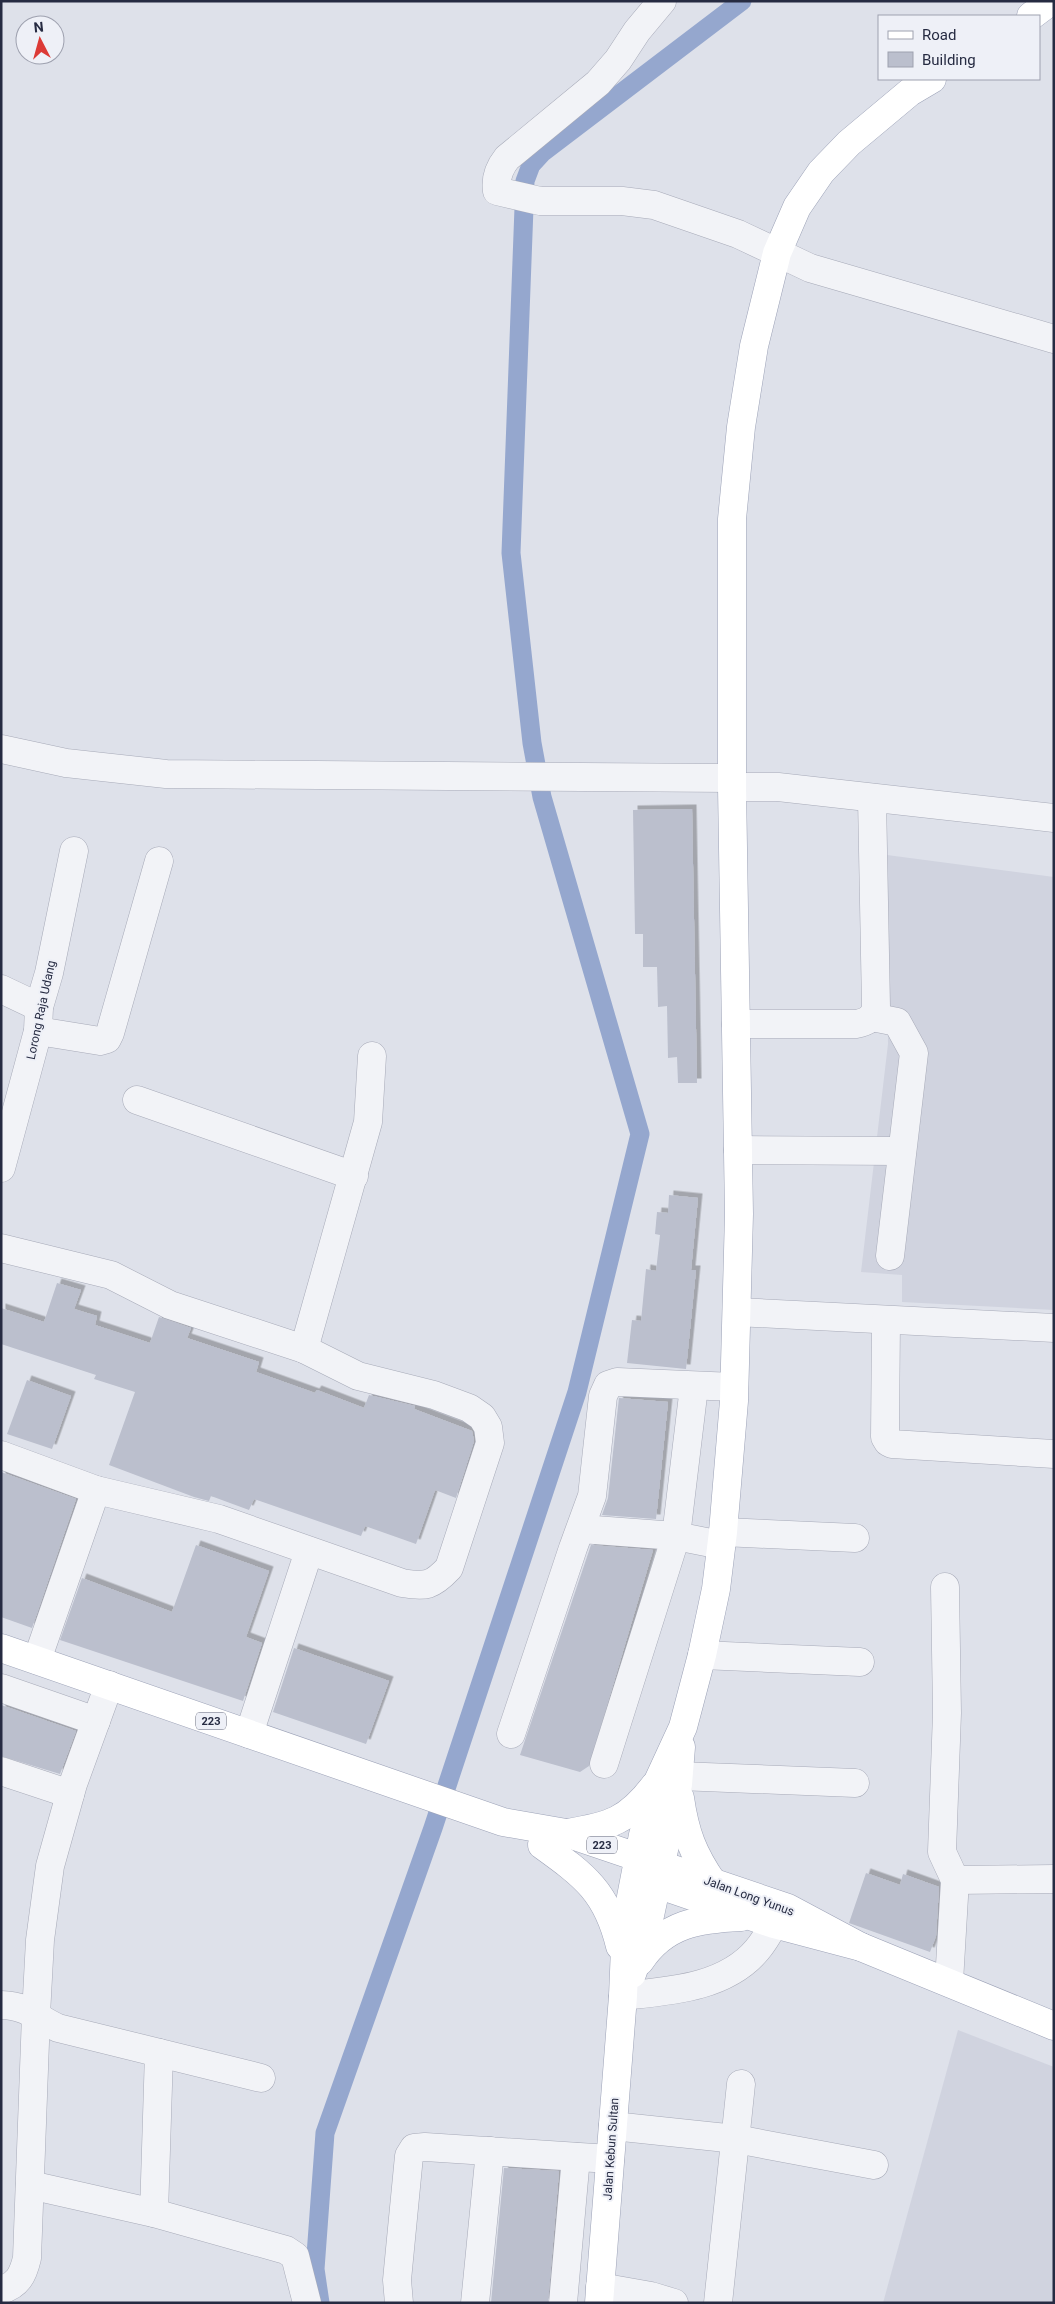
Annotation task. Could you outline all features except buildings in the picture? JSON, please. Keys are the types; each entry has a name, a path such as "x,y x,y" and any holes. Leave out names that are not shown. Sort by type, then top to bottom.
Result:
{"main road":[{"path":"1032,15 1051,1"},
{"path":"714,1883 700,1864 689,1842 672,1780 716,1589 734,1387 737,1312 738,1150 732,782 732,519 741,427 754,346 777,253 797,207 821,172 849,143 910,92 930,80"},
{"name":"223","path":"1,1648 647,1871"},
{"path":"626,1977 616,1929 603,1899 554,1839 596,1828 625,1817 672,1780"},
{"name":"Jalan Kebun Sultan","path":"600,2295 626,1977 646,1934 647,1871 672,1780"},
{"name":"Jalan Long Yunus","path":"647,1871 714,1883 788,1908 861,1947"},
{"name":"Jalan Long Yunus","path":"647,1871 762,1920 861,1947 1054,2026"},
{"path":"626,1977 653,1944 665,1934 689,1922 762,1920"}],"street":[{"path":"662,1 598,83 507,158 501,165 497,176 497,192 540,200 622,201 654,205 738,234 810,268 1054,339"},
{"path":"1,749 66,763 166,774 588,777 732,782 1054,818"},
{"path":"736,1024 856,1024 865,1022 872,1017 876,1006 872,798"},
{"name":"Lorong Raja Udang","path":"2,1167 13,1083 38,1019 74,851"},
{"path":"1,990 38,1019 100,1041 107,1039 159,861"},
{"path":"872,1017 897,1022 914,1052 890,1256"},
{"path":"304,1349 368,1122 372,1056"},
{"path":"137,1100 354,1176"},
{"path":"738,1150 902,1151"},
{"path":"1,1248 111,1275 170,1305 304,1349 358,1376 434,1395 469,1408 482,1417 488,1427 490,1442 449,1568 439,1579 429,1585 402,1583 219,1519 96,1490 1,1455"},
{"path":"737,1312 1054,1328"},
{"path":"886,1320 885,1437 888,1442 892,1444 1054,1454"},
{"path":"511,1734 592,1496 603,1396 608,1385 617,1382 694,1387 734,1387"},
{"path":"604,1764 676,1536 694,1387"},
{"path":"37,1660 96,1490"},
{"path":"581,1529 722,1538 855,1538"},
{"path":"249,1734 309,1551"},
{"path":"944,1587 947,1713 942,1852 955,1880 950,1982"},
{"path":"702,1655 860,1662"},
{"path":"1,2290 10,2287 20,2280 25,2270 27,2258 40,1940 50,1866 70,1794 109,1685"},
{"path":"1,1688 96,1721"},
{"path":"1,1771 70,1794"},
{"path":"672,1780 856,1783"},
{"path":"955,1880 1054,1879"},
{"path":"626,1977 677,1990 717,1979 741,1966 757,1950 762,1920"},
{"path":"1,2005 16,2005 58,2028 261,2078"},
{"path":"154,2213 159,2053"},
{"path":"718,2303 741,2084"},
{"path":"613,2126 736,2139 874,2165"},
{"path":"399,2303 397,2280 409,2156 414,2148 425,2147 610,2159"},
{"path":"475,2303 490,2151"},
{"path":"563,2303 576,2157"},
{"path":"30,2185 154,2213 286,2250 295,2256 307,2303"},
{"path":"600,2295 651,2296 674,2303"}],"shaded area":[{"path":"887,855 1054,877 1054,1310 902,1302 902,1275 861,1272 888,1044"},
{"path":"958,2030 1054,2067 1054,2303 883,2303"}],"waterway":[{"path":"320,2303 315,2269 325,2133 433,1828 577,1392 640,1134 542,797 532,743 511,553 525,181 531,165 542,153 742,1"}]}
